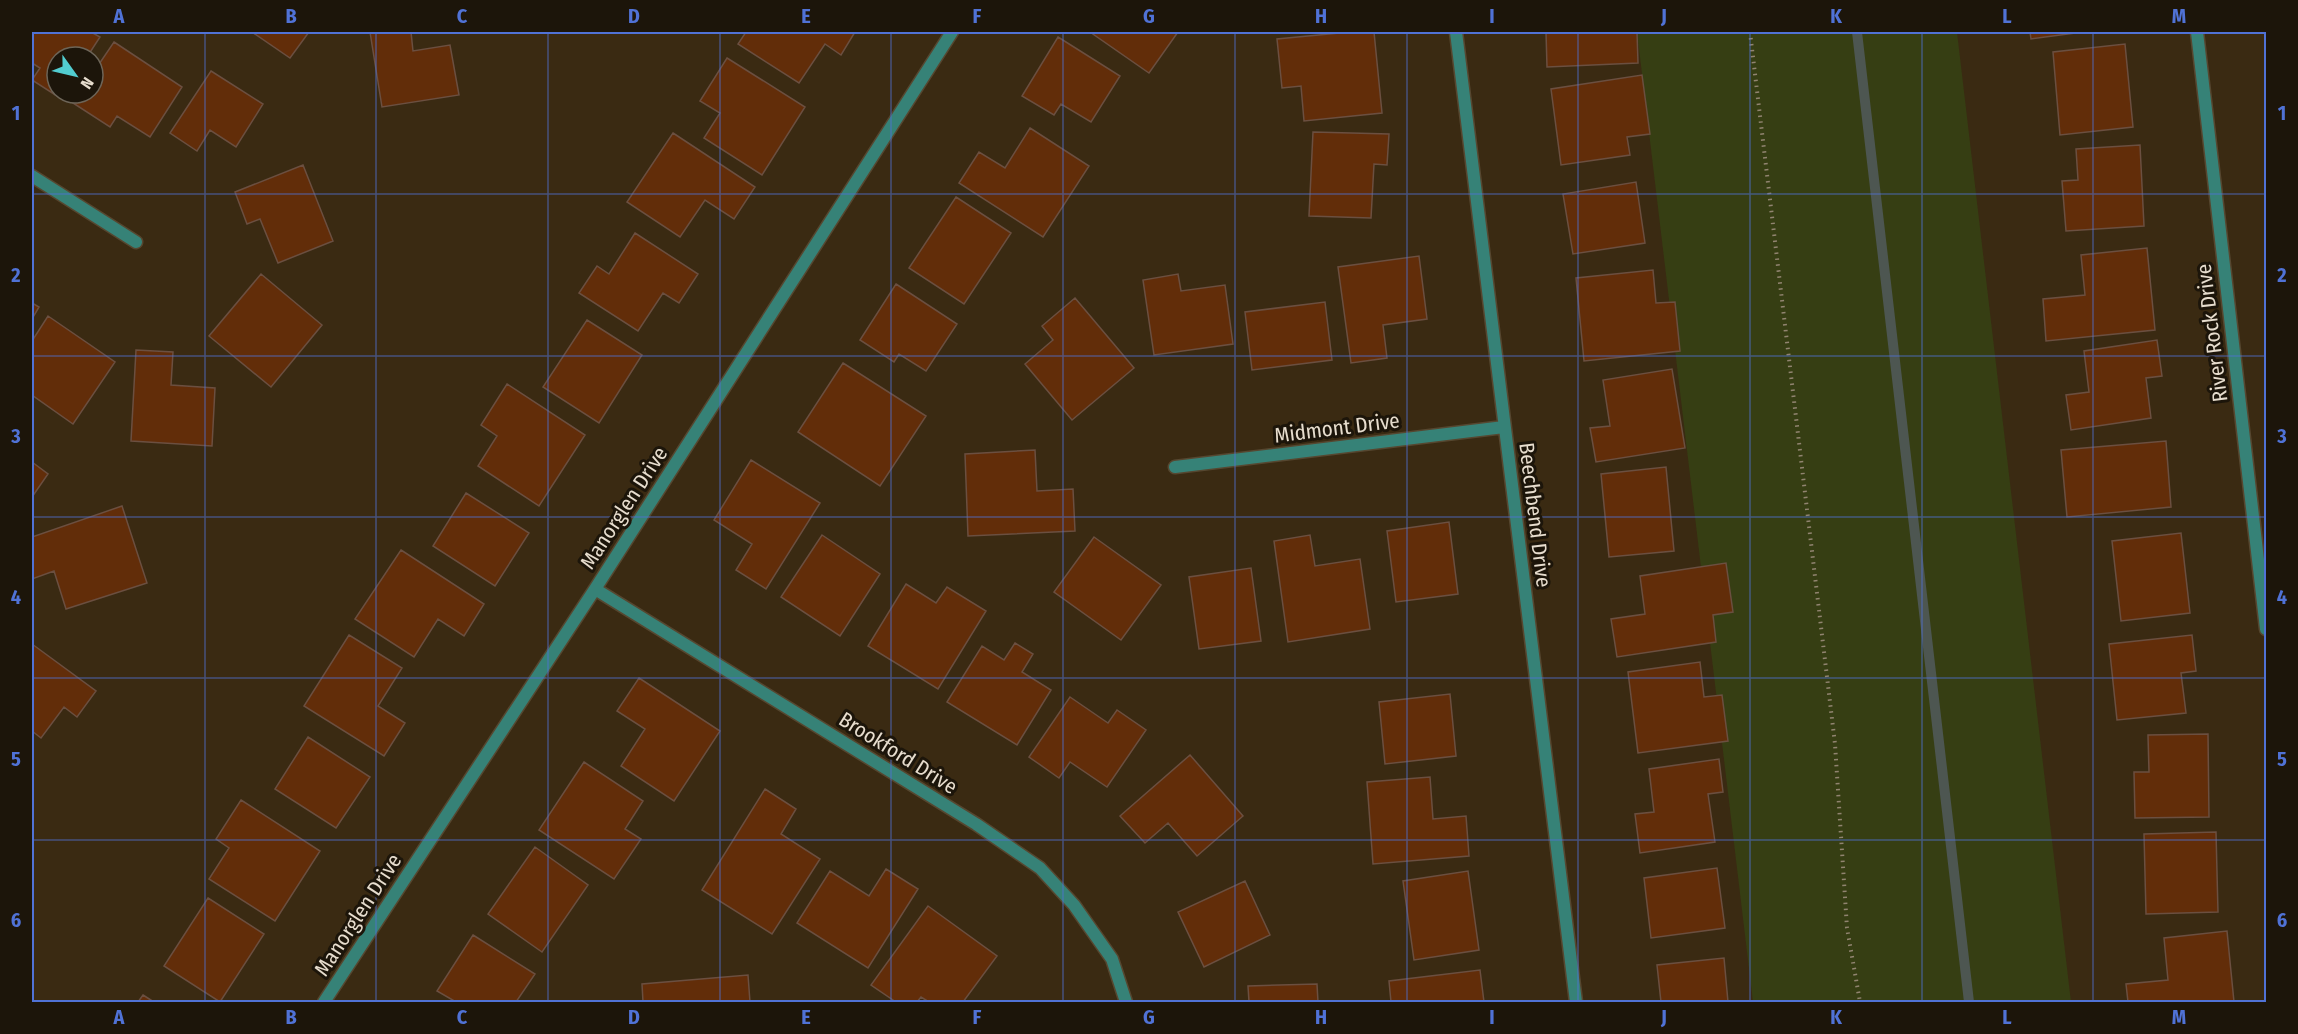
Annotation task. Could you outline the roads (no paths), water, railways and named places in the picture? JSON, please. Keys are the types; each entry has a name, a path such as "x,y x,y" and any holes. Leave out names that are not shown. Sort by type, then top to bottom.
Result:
{"street":[{"name":"Manorglen Drive","path":"324,1002 595,589 952,32"},
{"name":"Beechbend Drive","path":"1456,32 1576,1002"},
{"name":"River Rock Drive","path":"2197,32 2266,629"},
{"path":"32,176 136,242"},
{"name":"Midmont Drive","path":"1175,466 1504,428"},
{"name":"Brookford Drive","path":"595,589 976,824 1040,868 1074,905 1112,959 1126,1002"}],"waterway":[{"path":"1857,32 1969,1002"}]}
